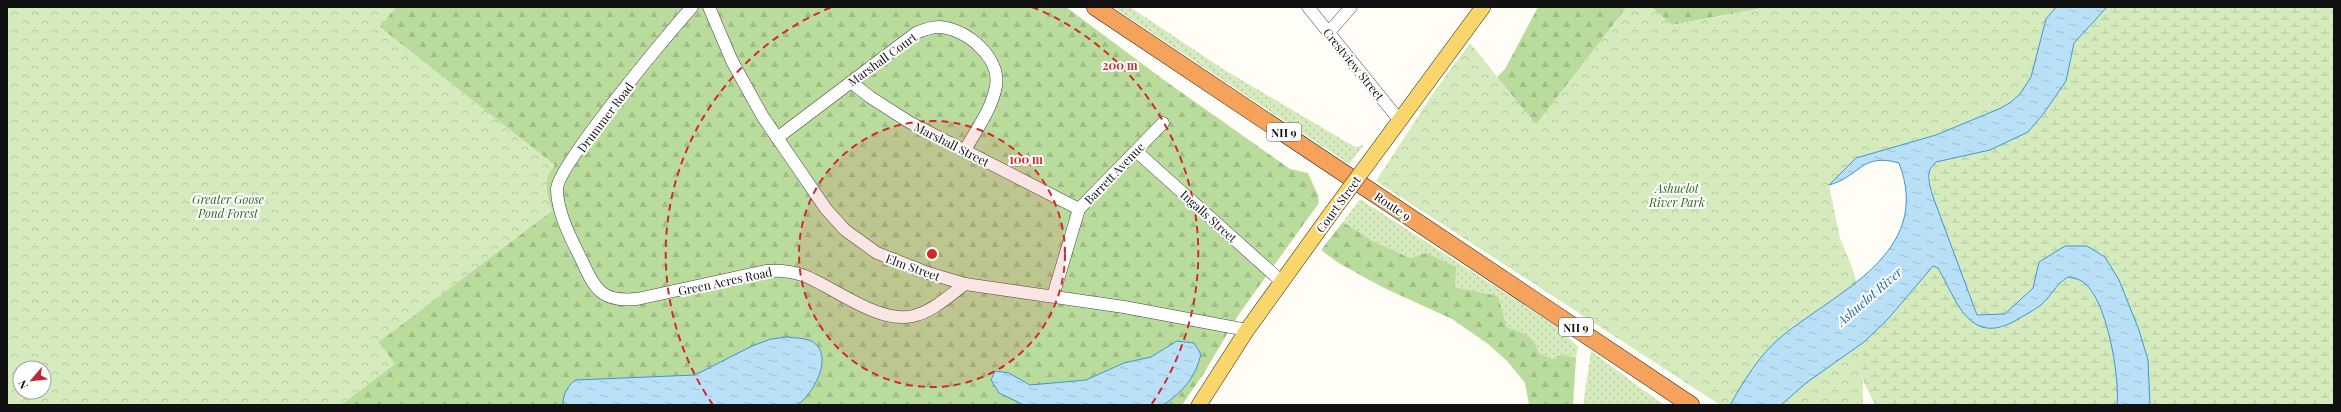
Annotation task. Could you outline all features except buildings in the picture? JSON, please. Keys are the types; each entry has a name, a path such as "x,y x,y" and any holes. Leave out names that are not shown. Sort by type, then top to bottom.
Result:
{"highway":[{"name":"Route 9","path":"1095,7 1686,401"}],"main road":[{"name":"Court Street","path":"1200,405 1247,330 1281,282 1483,7"}],"street":[{"name":"Drummer Road","path":"572,239 558,201 557,188 563,172 596,127 692,7"},
{"name":"Elm Street","path":"709,7 750,96 826,209 845,230 860,242 892,260 965,284 1053,296 1189,318 1247,330"},
{"name":"Crestview Street","path":"1308,7 1400,121"},
{"path":"1329,32 1351,7"},
{"name":"Marshall Court","path":"777,138 916,33 940,27 966,37 979,46 989,58 995,71 996,86 990,104 965,150"},
{"name":"Marshall Street","path":"851,82 870,97 909,122 1079,209"},
{"name":"Barrett Avenue","path":"1053,296 1079,209 1163,123"},
{"name":"Ingalls Street","path":"1136,151 1281,282"},
{"name":"Green Acres Road","path":"572,239 596,288 606,297 616,299 637,299 727,278 776,270 805,276 880,313 903,317 913,316 928,310 965,284"}],"green space":[{"path":"7,7 1066,7 1164,80 1290,169 1308,173 1318,195 1319,203 1239,314 1204,373 1182,405 7,405"},
{"name":"Greater Goose Pond Forest","path":"7,7 396,7 380,27 555,165 548,176 547,182 547,193 552,211 379,342 395,364 341,405 7,405"},
{"path":"1113,7 1130,7 1223,69 1355,147 1364,145 1349,164"},
{"path":"1538,7 1627,7 1536,125 1497,77 1505,69"},
{"name":"Ashuelot River Park","path":"1627,7 1651,7 1672,25 1768,7 2056,7 2046,19 2031,77 2020,94 2011,102 2001,108 1936,135 1856,158 1829,185 1840,238 1853,270 1862,301 1863,405 1720,405 1376,181 1434,92 1470,43 1536,125"},
{"path":"1651,7 1768,7 1672,25"},
{"path":"2107,7 2334,7 2334,405 2150,405 2148,360 2119,280 2105,257 2087,246 2039,262 2033,288 2005,314 1977,315 1932,194 1929,176 1930,169 1936,162 1990,150 2028,132 2044,113 2066,81 2074,43"},
{"path":"1360,199 1559,328 1578,347 1576,358 1562,354 1552,359 1539,353 1537,347 1531,339 1523,333 1507,327 1498,296 1455,287 1426,253 1410,258 1373,241 1343,222"},
{"path":"1343,222 1373,241 1410,258 1426,253 1456,267 1455,287 1498,296 1507,327 1523,333 1531,338 1539,353 1552,359 1562,354 1576,358 1573,405 1529,405 1525,383 1507,361 1488,344 1452,319 1382,287 1337,262 1321,250"},
{"path":"1933,266 1938,268 1966,316 2002,328 2041,304 2060,281 2068,277 2078,279 2083,282 2099,304 2110,339 2114,358 2117,405 1875,405 1849,352 1888,319"},
{"path":"1591,351 1664,405 1583,405"}],"water":[{"name":"Ashuelot River","path":"2056,7 2107,7 2074,43 2066,81 2044,113 2028,132 1990,150 1936,162 1930,169 1929,173 1932,194 1977,315 2005,314 2033,288 2039,262 2065,246 2087,246 2105,257 2119,280 2139,330 2148,360 2150,405 2117,405 2114,358 2110,339 2099,304 2083,282 2068,277 2060,283 2045,302 2035,309 2015,321 1999,327 1986,328 1975,324 1966,316 1938,268 1933,266 1888,319 1864,342 1806,383 1781,405 1730,405 1746,378 1773,344 1803,320 1851,286 1873,267 1891,246 1903,222 1906,195 1899,163 1886,160 1868,163 1848,177 1829,185 1856,158 1936,135 2001,108 2011,102 2020,94 2031,77 2046,19"},
{"path":"787,337 809,340 817,346 821,354 822,363 816,383 804,400 797,405 563,405 566,391 575,380 695,375 752,346 771,339"},
{"path":"1177,341 1194,343 1201,354 1196,370 1187,384 1182,390 1163,405 1024,405 999,393 991,380 995,371 1009,373 1030,385 1086,380 1124,363 1151,357"}]}
